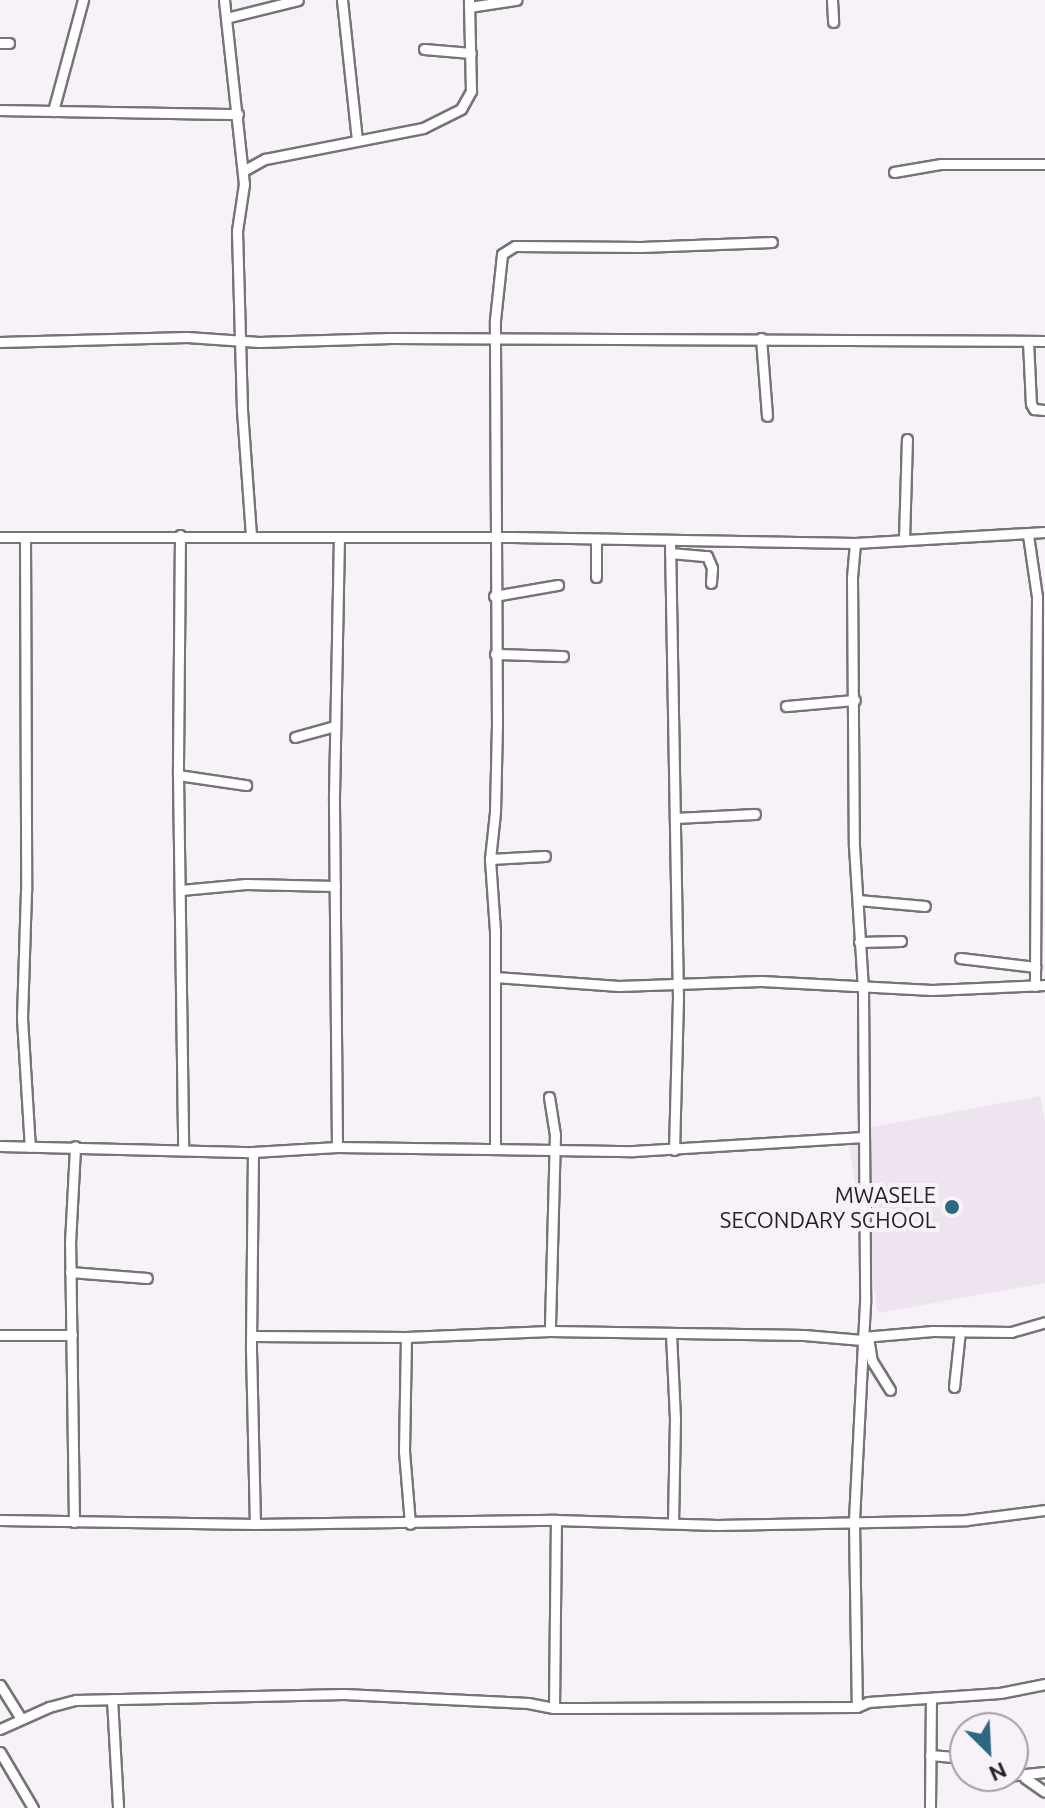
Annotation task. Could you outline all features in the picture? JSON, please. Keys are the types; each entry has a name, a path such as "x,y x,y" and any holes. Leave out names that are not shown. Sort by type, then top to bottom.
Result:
{"street":[{"path":"53,111 83,0"},
{"path":"224,0 243,171 237,231 251,536"},
{"path":"226,18 298,0"},
{"path":"342,0 357,140"},
{"path":"243,171 265,159 423,128 461,109 471,91 469,3 516,0"},
{"path":"832,0 833,22"},
{"path":"424,49 471,53"},
{"path":"0,110 238,114"},
{"path":"894,172 941,164 1045,164"},
{"path":"495,1148 495,977 490,859 495,812 496,340 502,254 508,247 772,242"},
{"path":"0,342 187,337 240,341 391,338 1045,341"},
{"path":"761,338 767,416"},
{"path":"1028,341 1031,404 1034,409 1044,410"},
{"path":"904,539 907,439"},
{"path":"0,537 180,535 855,543 1045,532"},
{"path":"180,535 178,775 183,1148"},
{"path":"495,977 619,986 761,981 932,990 1040,986 1041,622 1028,535"},
{"path":"25,537 26,891 22,1033 30,1147"},
{"path":"337,1147 335,726 339,537"},
{"path":"596,539 596,577"},
{"path":"670,541 678,985 674,1150"},
{"path":"855,543 852,577 864,1137 864,1338 854,1523 857,1707"},
{"path":"670,553 707,556 712,568 711,583"},
{"path":"494,596 558,585"},
{"path":"495,654 563,656"},
{"path":"786,706 855,700"},
{"path":"295,737 335,726"},
{"path":"178,775 246,785"},
{"path":"675,818 755,814"},
{"path":"490,859 545,856"},
{"path":"181,890 246,884 335,886"},
{"path":"858,900 925,906"},
{"path":"859,942 901,941"},
{"path":"960,958 1038,961"},
{"path":"549,1097 554,1151 550,1331"},
{"path":"0,1146 253,1152 337,1147 674,1150 864,1137"},
{"path":"74,1522 70,1272 75,1146"},
{"path":"253,1152 255,1524"},
{"path":"70,1272 147,1278"},
{"path":"253,1336 406,1337 550,1331 864,1338 960,1331 1011,1332 1045,1322"},
{"path":"954,1387 960,1331"},
{"path":"671,1334 675,1419 673,1522"},
{"path":"0,1335 72,1335"},
{"path":"406,1337 404,1451 410,1524"},
{"path":"864,1338 872,1361 890,1390"},
{"path":"0,1520 255,1524 556,1520 854,1523 997,1518 1045,1510"},
{"path":"554,1708 556,1520"},
{"path":"0,1729 62,1703 112,1699 344,1694 528,1703 554,1708 857,1707 868,1702 1000,1693 1045,1684"},
{"path":"0,1685 21,1719"},
{"path":"930,1808 931,1698"},
{"path":"112,1699 118,1808"},
{"path":"0,1752 33,1808"},
{"path":"930,1755 949,1757"}],"shaded area":[{"name":"MWASELE SECONDARY SCHOOL","path":"1040,1096 1045,1122 1045,1283 878,1313 846,1132"}],"place":[{"name":"MWASELE SECONDARY SCHOOL","path":"952,1207"}]}
